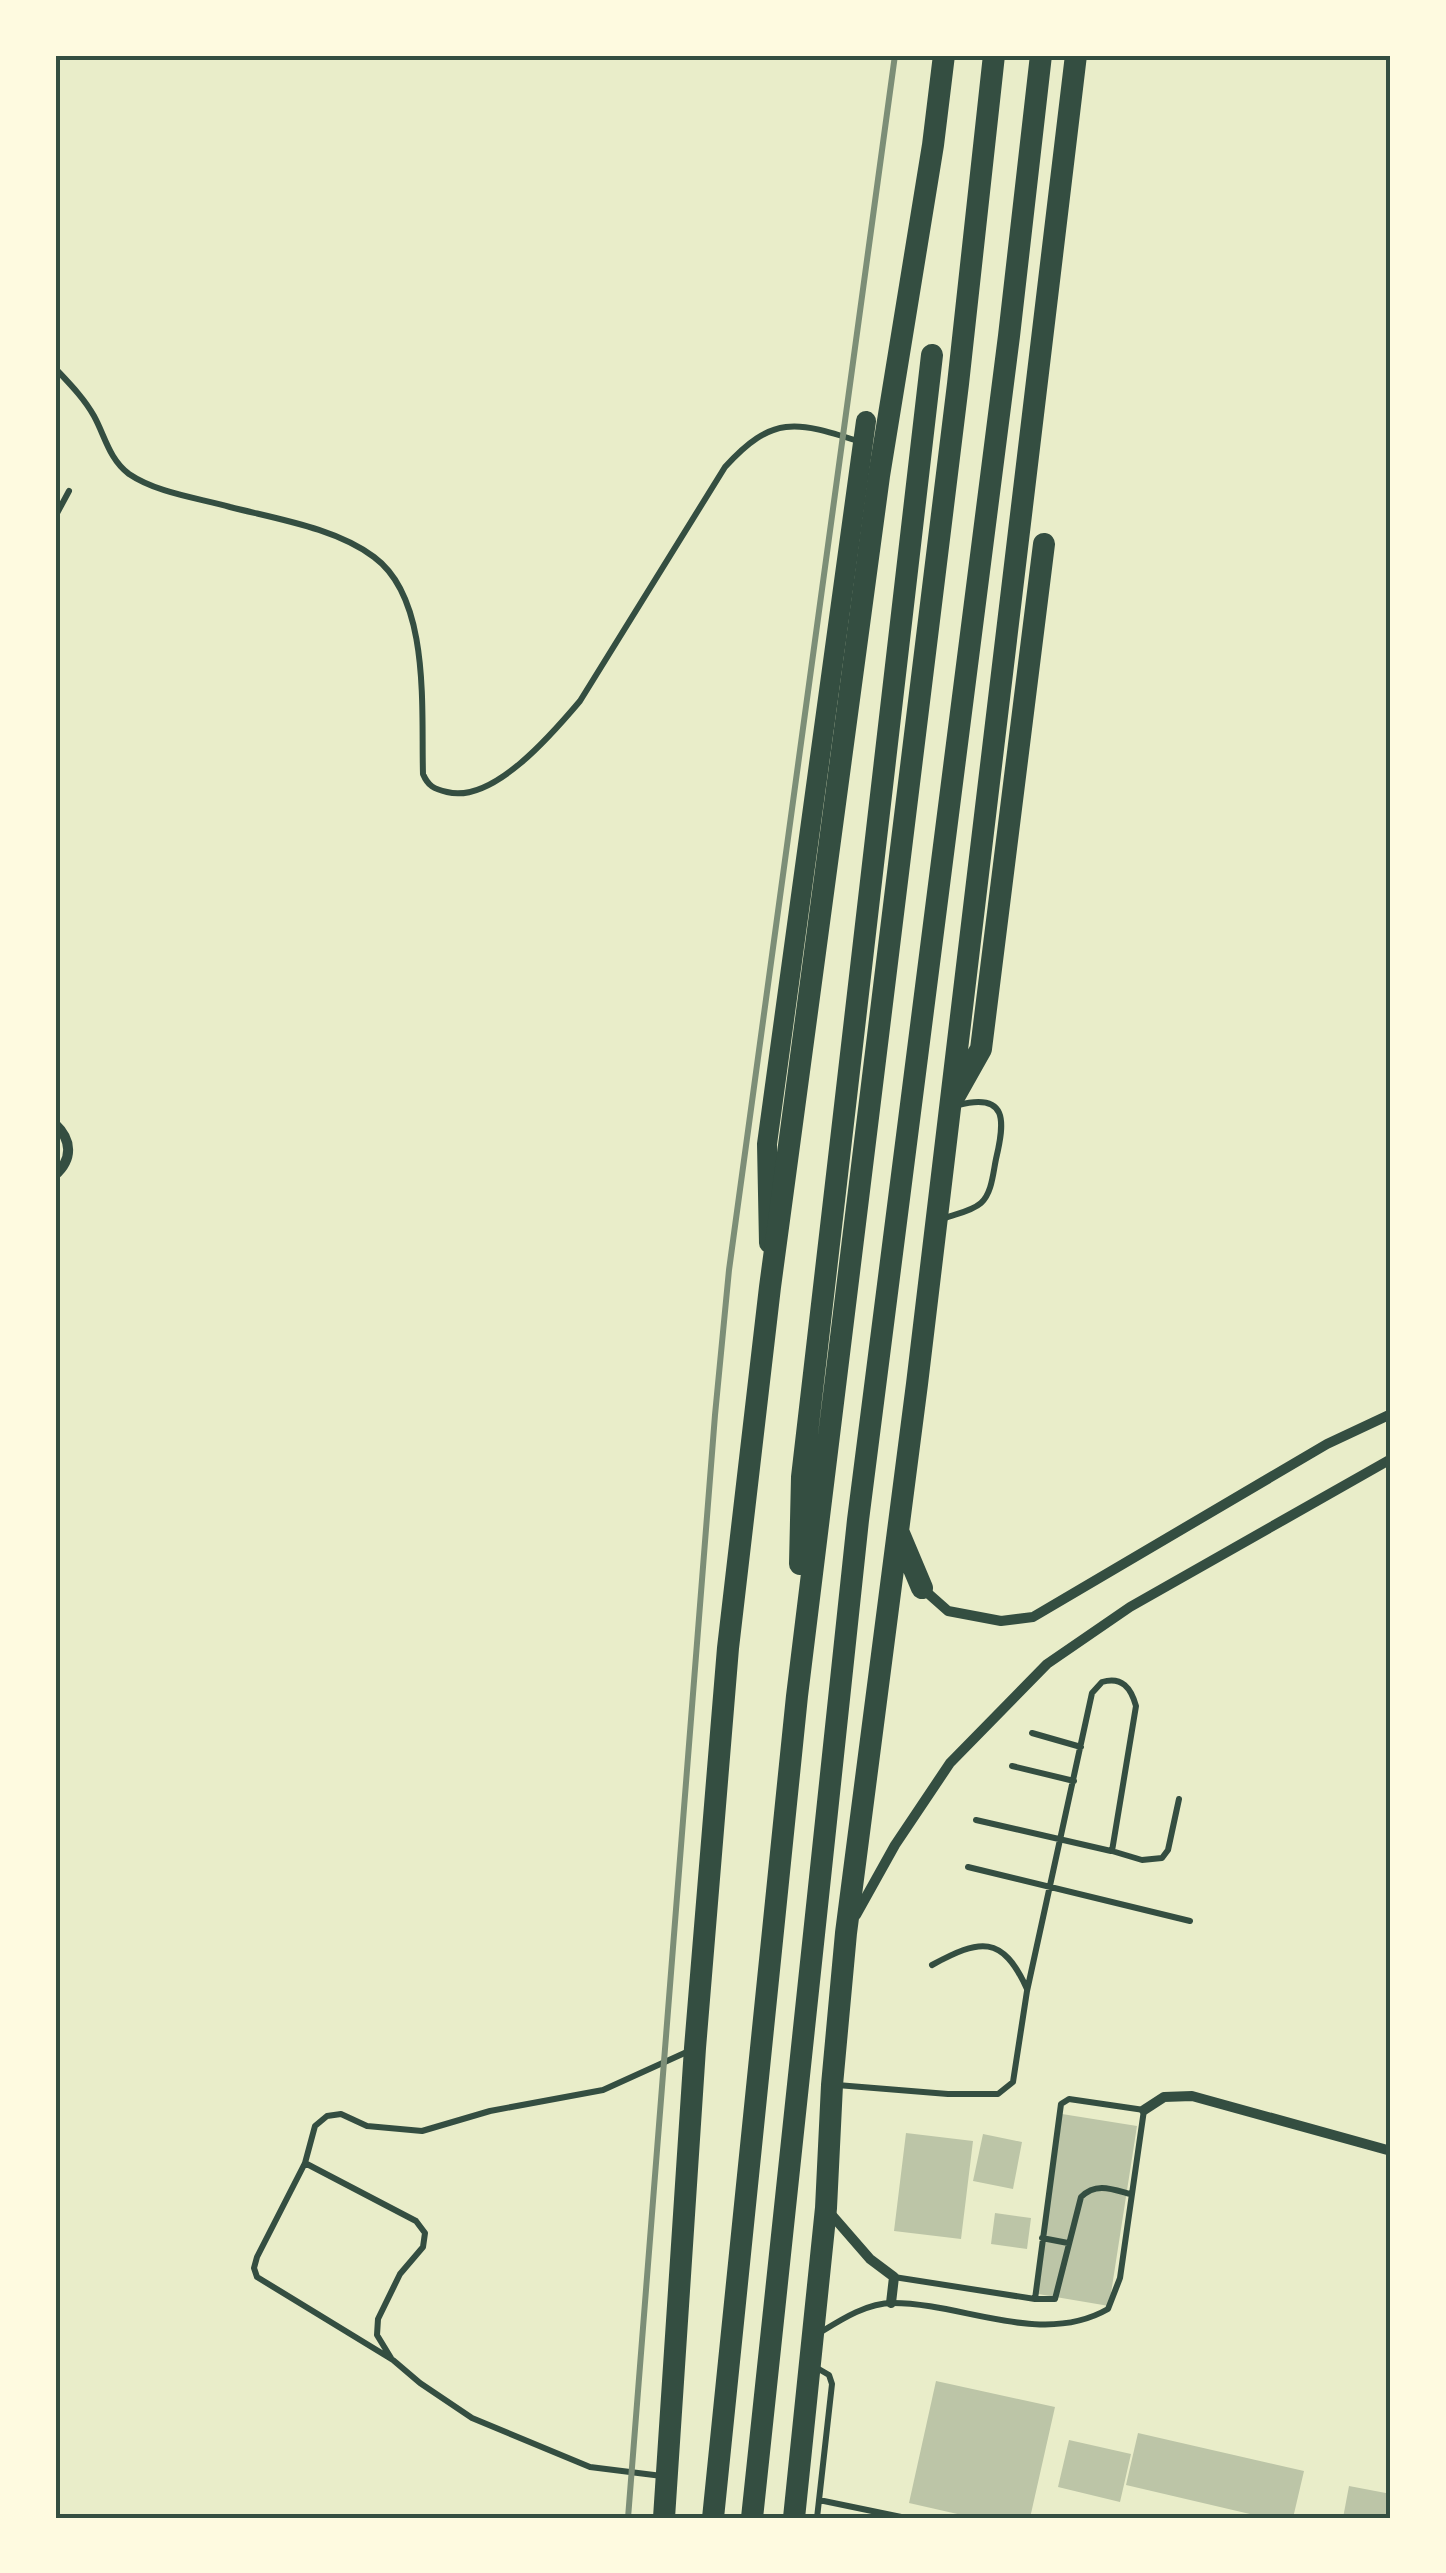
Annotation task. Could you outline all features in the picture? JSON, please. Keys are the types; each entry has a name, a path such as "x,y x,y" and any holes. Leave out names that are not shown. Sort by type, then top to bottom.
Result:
{"highway":[{"path":"664,2518 695,2048 728,1648 770,1287 881,458 933,145 944,55"},
{"path":"713,2518 797,1696 958,384 994,55"},
{"path":"752,2518 858,1520 1009,336 1041,55"},
{"path":"794,2518 826,2208 832,2084 846,1933 1076,55"},
{"path":"797,1696 802,1477 932,356"},
{"path":"947,1108 980,1049 1044,544"},
{"path":"896,1526 922,1588"}],"main road":[{"path":"770,1287 766,1144 865,432"}],"street":[{"path":"55,1124 65,1134 69,1149 68,1160 55,1175"},
{"path":"922,1588 948,1611 958,1614 1002,1621 1033,1617 1327,1444 1391,1414"},
{"path":"846,1933 895,1845 950,1763 1048,1664 1130,1607 1391,1459"},
{"path":"1144,2110 1164,2097 1192,2096 1391,2151"},
{"path":"826,2208 870,2259 894,2277 890,2303"}],"lane":[{"path":"55,368 92,413 110,454 130,475 159,488 314,530 363,550 392,574 409,609 418,646 423,774 431,786 458,795 481,790 508,772 552,735 580,701 725,467 742,449 764,435 801,424 865,432"},
{"path":"55,516 69,491"},
{"path":"936,1222 983,1202 989,1192 1003,1130 994,1104 980,1100 947,1108"},
{"path":"832,2084 948,2094 1004,2092 1016,2076 1027,1990 1092,1693 1108,1680 1126,1685 1136,1706 1112,1851"},
{"path":"1032,1733 1081,1748"},
{"path":"1012,1766 1074,1781"},
{"path":"976,1820 1142,1860 1162,1858 1168,1850 1179,1800"},
{"path":"968,1866 1190,1921"},
{"path":"932,1965 967,1947 992,1946 1004,1952 1016,1967 1027,1990"},
{"path":"668,2476 590,2467 472,2418 393,2360 257,2277 257,2256 305,2163 315,2126 327,2116 342,2114 367,2126 422,2131 490,2111 603,2090 695,2048"},
{"path":"812,2338 851,2314 890,2303 1042,2325 1094,2318 1108,2309 1114,2300 1144,2110 1069,2099 1061,2104 1035,2299"},
{"path":"305,2163 416,2220 422,2227 426,2238 423,2247 400,2274 378,2319 378,2336 393,2360"},
{"path":"894,2277 1056,2299 1076,2207 1088,2191 1100,2187 1130,2194"},
{"path":"1042,2238 1068,2243"},
{"path":"809,2363 829,2375 832,2384 816,2518"},
{"path":"819,2500 906,2518"}],"building":[{"path":"1062,2114 1137,2126 1109,2306 1038,2294"},
{"path":"906,2133 973,2141 961,2239 894,2231"},
{"path":"983,2134 1022,2142 1013,2189 973,2181"},
{"path":"995,2213 1031,2218 1027,2249 991,2244"},
{"path":"936,2381 1055,2407 1030,2518 975,2518 909,2503"},
{"path":"1138,2433 1304,2471 1293,2518 1267,2518 1126,2485"},
{"path":"1069,2440 1131,2454 1120,2502 1058,2487"},
{"path":"1349,2486 1391,2494 1391,2518 1343,2518"}],"railway":[{"path":"628,2518 729,1270 895,55"}]}
